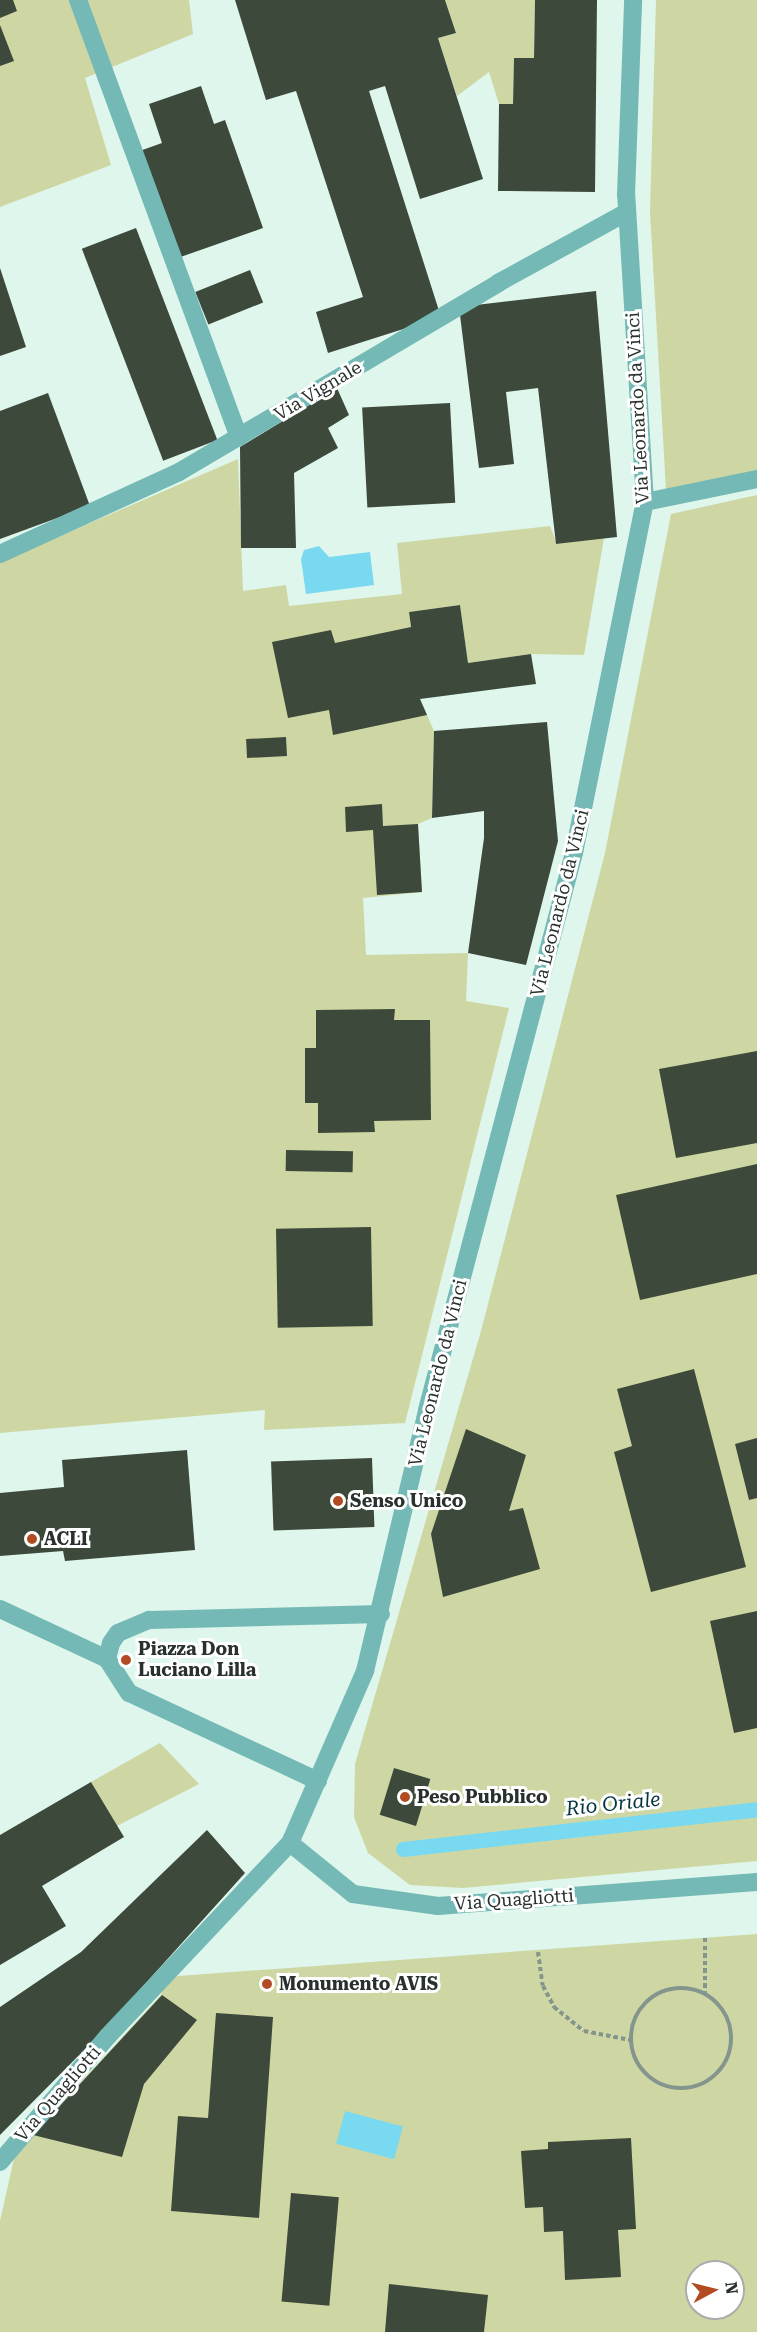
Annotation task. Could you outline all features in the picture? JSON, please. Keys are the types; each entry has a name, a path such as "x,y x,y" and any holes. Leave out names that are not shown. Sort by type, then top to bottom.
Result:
{"street":[{"path":"78,0 239,437"},
{"name":"Via Leonardo da Vinci","path":"318,1781 365,1671 381,1614 427,1410 574,853 645,502 627,212 633,0"},
{"name":"Via Vignale","path":"0,554 179,472 498,283 627,212"},
{"path":"645,502 757,479"},
{"path":"0,1609 107,1659 129,1693 318,1781"},
{"path":"107,1659 118,1633 149,1620 381,1614"},
{"name":"Via Quagliotti","path":"0,2163 108,2036 290,1843 318,1781"},
{"name":"Via Quagliotti","path":"290,1843 353,1894 438,1906 757,1882"}],"path":[{"path":"705,1938 705,1995"},
{"path":"538,1952 543,1986 554,2007 584,2031 630,2040"},
{"path":"682,1988 705,1995 723,2011 730,2028 731,2045 716,2075 701,2085 668,2088 641,2070 630,2040 632,2024 651,1997 682,1988"}],"green space":[{"path":"0,0 189,0 193,34 85,78 111,165 0,207"},
{"path":"445,0 535,0 534,58 514,58 513,104 499,104 489,72 457,96 438,38 456,33"},
{"path":"656,0 757,0 757,471 666,490 650,212"},
{"path":"238,459 243,591 286,585 289,606 402,594 397,543 550,526 557,544 604,538 584,655 531,654 468,663 460,605 409,612 420,699 434,731 432,818 418,824 422,892 363,898 366,955 468,953 466,1001 509,1008 405,1423 264,1430 265,1410 0,1433 0,562"},
{"path":"757,495 757,1861 463,1888 410,1885 368,1853 354,1817 355,1764 481,1331 605,853 671,514"},
{"path":"160,1743 199,1784 117,1826 91,1782"},
{"path":"757,1934 757,2332 0,2332 0,2221 15,2154 161,1995 164,1977"}],"water":[{"path":"319,546 329,557 370,552 374,585 306,594 301,559 304,550"},
{"path":"345,2111 403,2127 394,2159 336,2144"}],"building":[{"path":"0,0 13,0 17,11 0,18"},
{"path":"235,0 445,0 456,33 438,38 483,179 420,199 385,86 369,91 441,317 328,353 316,312 363,297 296,91 266,100"},
{"path":"535,0 597,0 595,192 498,191 499,104 513,104 514,58 534,58"},
{"path":"0,25 14,61 0,66"},
{"path":"201,86 214,124 225,120 263,228 172,260 134,153 162,143 149,104"},
{"path":"136,228 217,440 163,461 82,249"},
{"path":"0,268 26,347 0,356"},
{"path":"250,270 263,302 208,325 195,292"},
{"path":"596,291 617,537 556,544 538,388 506,392 514,464 479,468 459,307"},
{"path":"337,388 349,415 328,428 338,448 294,473 296,548 241,548 240,447"},
{"path":"48,393 90,506 0,539 0,411"},
{"path":"450,403 455,503 367,507 362,408"},
{"path":"460,605 468,663 531,654 536,684 420,699 427,715 333,735 329,710 288,718 272,642 331,630 335,643 411,627 409,612"},
{"path":"547,722 558,841 526,965 468,953 484,838 484,811 432,818 434,731"},
{"path":"286,737 287,756 247,758 246,739"},
{"path":"382,804 383,826 418,824 422,892 377,895 373,830 346,832 345,807"},
{"path":"395,1009 394,1020 430,1020 431,1120 374,1121 375,1132 318,1133 318,1103 305,1103 305,1048 316,1048 316,1010"},
{"path":"757,1051 757,1143 676,1158 659,1069"},
{"path":"286,1150 353,1151 353,1172 286,1171"},
{"path":"757,1164 757,1274 640,1300 616,1195"},
{"path":"371,1227 373,1326 278,1328 276,1229"},
{"path":"694,1369 746,1567 651,1592 614,1452 632,1446 617,1389"},
{"path":"466,1429 526,1455 509,1511 523,1508 540,1569 443,1597 431,1534"},
{"path":"757,1438 757,1498 749,1500 735,1444"},
{"path":"187,1450 195,1550 65,1561 63,1551 0,1556 0,1493 64,1487 62,1460"},
{"path":"372,1458 374,1527 273,1530 271,1462"},
{"path":"757,1611 757,1728 734,1733 710,1621"},
{"name":"Peso Pubblico","path":"394,1768 430,1779 416,1826 380,1815"},
{"path":"91,1782 124,1837 42,1886 66,1926 0,1965 0,1835"},
{"path":"207,1830 245,1873 100,2034 0,2135 0,2007 81,1952"},
{"path":"162,1995 197,2020 144,2084 122,2157 33,2135"},
{"path":"216,2013 273,2017 259,2218 171,2211 178,2116 208,2118"},
{"path":"631,2138 636,2229 618,2230 621,2277 565,2280 563,2231 544,2232 543,2207 525,2208 521,2151 548,2149 548,2142"},
{"path":"291,2193 339,2197 329,2306 282,2302"},
{"path":"389,2284 488,2295 484,2332 385,2332"}],"waterway":[{"name":"Rio Oriale","path":"403,1849 757,1809"}],"place":[{"name":"Senso Unico","path":"338,1501"},
{"name":"ACLI","path":"32,1539"},
{"name":"Piazza Don Luciano Lilla","path":"126,1660"},
{"name":"Peso Pubblico","path":"405,1797"},
{"name":"Monumento AVIS","path":"267,1984"}]}
